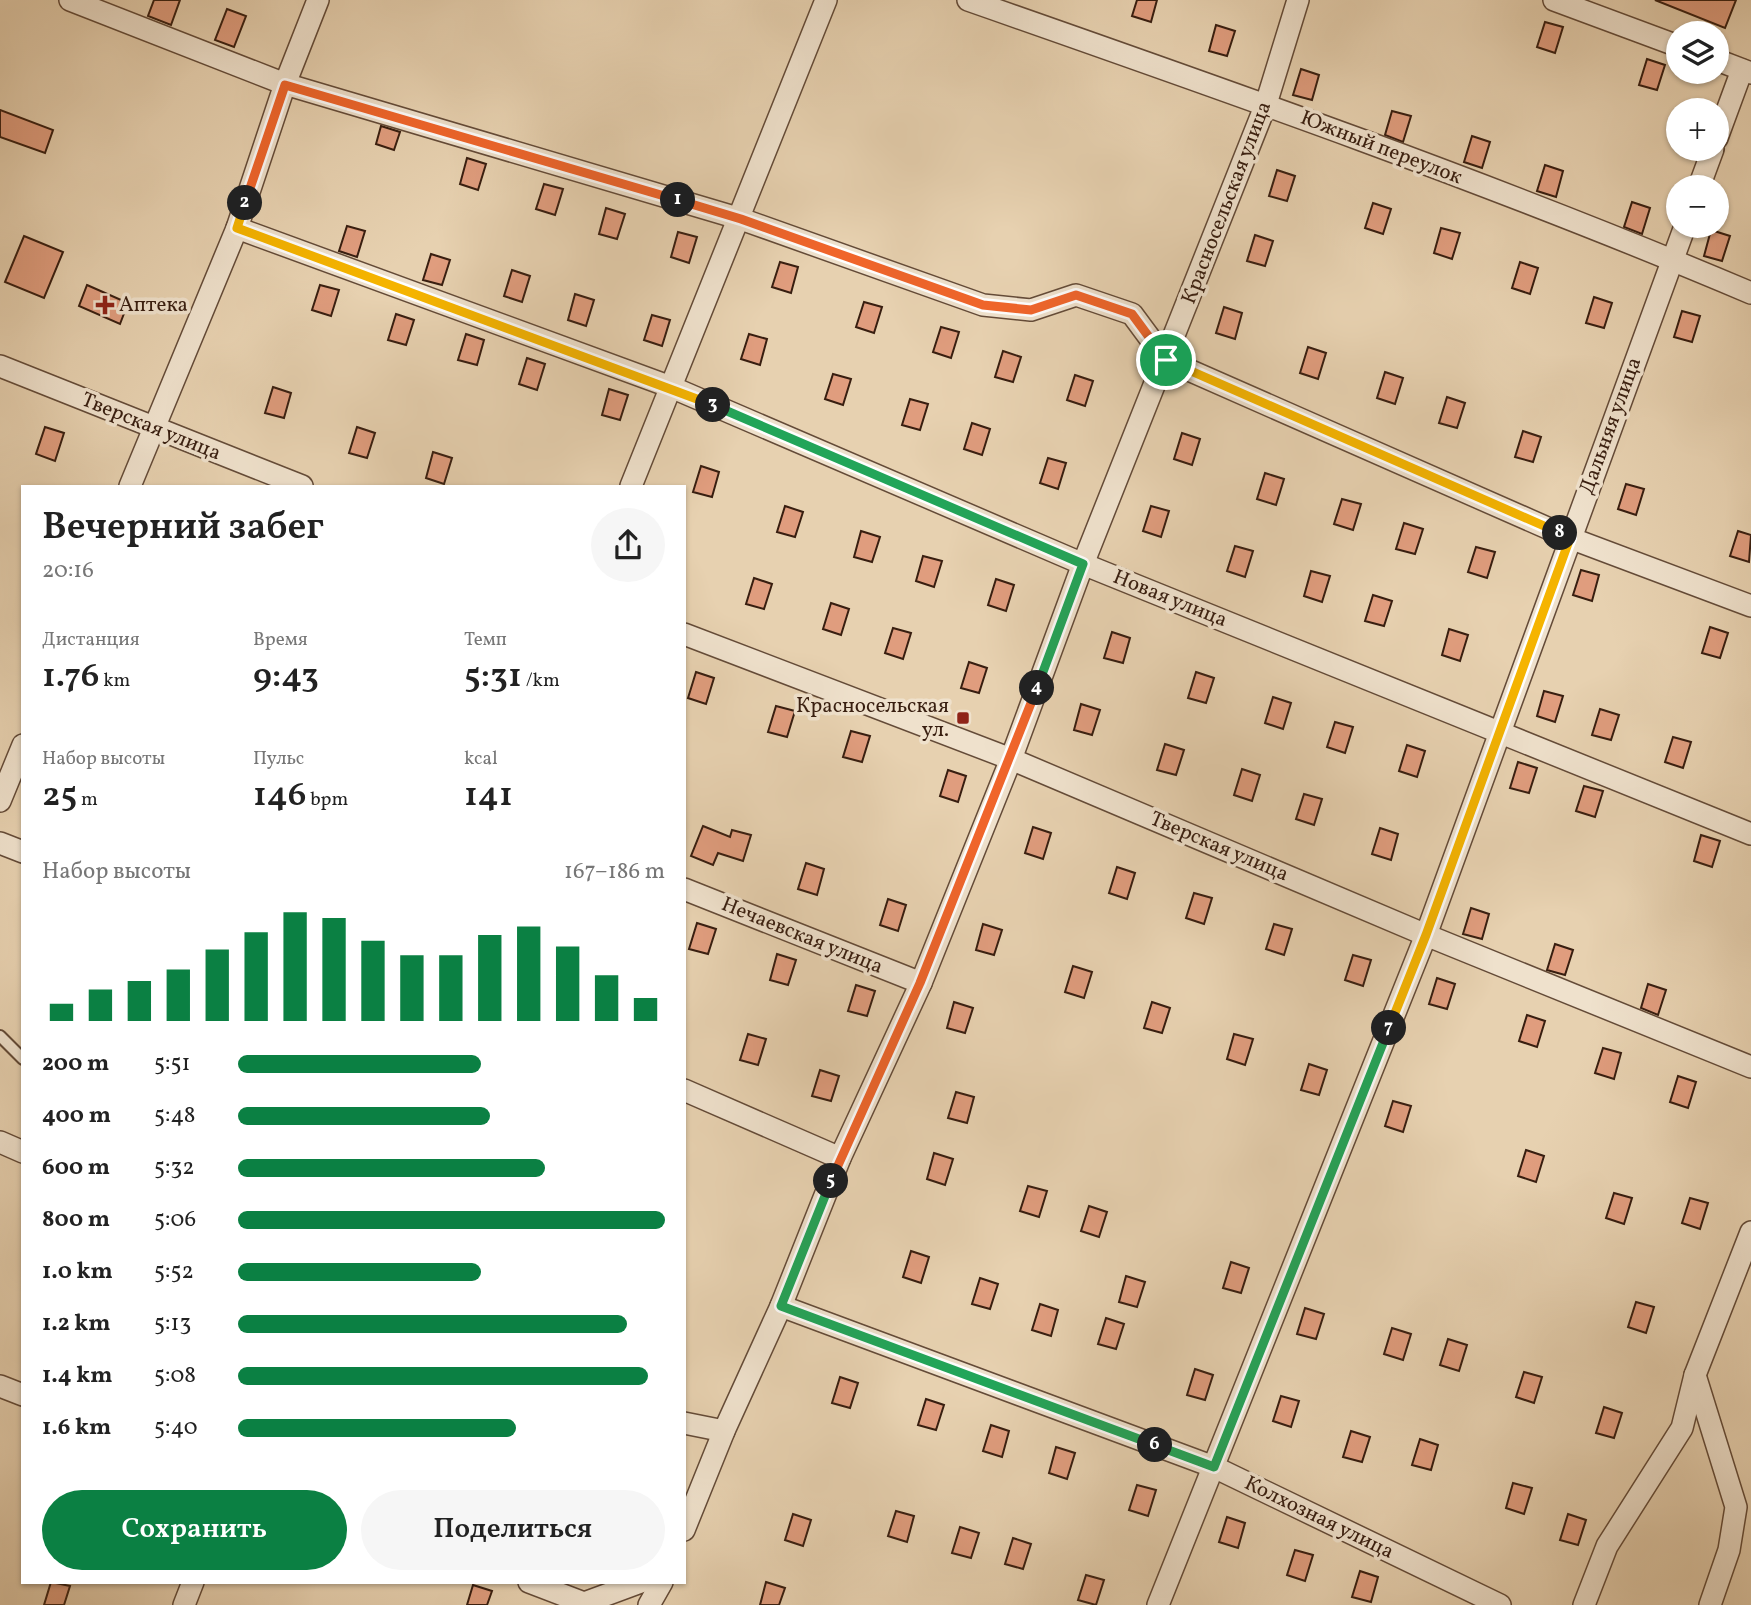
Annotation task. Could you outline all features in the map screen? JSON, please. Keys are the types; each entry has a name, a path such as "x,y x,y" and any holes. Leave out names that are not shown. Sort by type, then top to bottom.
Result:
{"street":[{"path":"70,0 285,85 741,219 983,305 1031,310 1076,295 1132,314 1166,360 1570,538 1751,606"},
{"path":"130,485 237,228 285,85 318,0"},
{"path":"631,485 741,219 826,0"},
{"name":"Южный переулок","path":"968,0 1266,104 1751,293"},
{"name":"Красносельская улица","path":"686,1525 724,1431 781,1306 840,1158 920,983 1011,759 1083,564 1266,104 1298,0"},
{"path":"1554,0 1666,42"},
{"path":"1729,65 1746,71 1729,110"},
{"name":"Новая улица","path":"237,228 671,387 1083,564 1751,834"},
{"name":"Дальняя улица","path":"1158,1605 1426,935 1680,238"},
{"name":"Тверская улица","path":"0,366 155,430 299,485"},
{"name":"Тверская улица","path":"686,635 1011,759 1426,935 1751,1067"},
{"path":"0,802 6,770 21,748"},
{"path":"0,842 21,851"},
{"name":"Нечаевская улица","path":"686,890 920,983"},
{"path":"686,1091 840,1158"},
{"path":"0,1142 21,1149"},
{"path":"1584,1605 1607,1546 1682,1428 1695,1376 1751,1232"},
{"name":"Колхозная улица","path":"781,1306 1214,1467 1500,1605"},
{"path":"1695,1376 1737,1507 1728,1550 1710,1605"},
{"path":"0,1386 21,1394"},
{"path":"686,1423 724,1431"},
{"path":"184,1605 191,1584"},
{"path":"533,1584 584,1604 636,1584"},
{"path":"649,1605 661,1584"}],"lane":[{"path":"0,1036 21,1057"}],"building":[{"path":"154,0 180,0 171,25 148,16"},
{"path":"1137,0 1157,0 1151,22 1132,16"},
{"path":"1655,0 1736,0 1728,21 1708,21"},
{"path":"227,9 246,16 234,47 215,40"},
{"path":"1545,22 1563,27 1555,53 1537,47"},
{"path":"1216,25 1235,31 1227,56 1209,51"},
{"path":"1647,59 1665,65 1657,90 1639,85"},
{"path":"1301,69 1319,75 1312,100 1293,95"},
{"path":"0,110 53,130 45,153 0,137"},
{"path":"1392,111 1411,116 1403,142 1385,135"},
{"path":"381,126 400,132 394,150 376,144"},
{"path":"1472,136 1490,142 1482,168 1464,162"},
{"path":"467,158 486,164 478,190 460,184"},
{"path":"1545,165 1563,171 1556,197 1537,191"},
{"path":"1277,170 1295,176 1287,201 1269,196"},
{"path":"544,184 563,189 555,215 536,209"},
{"path":"1632,202 1650,208 1642,234 1624,227"},
{"path":"1373,203 1391,209 1383,234 1365,228"},
{"path":"606,208 625,214 617,239 599,234"},
{"path":"347,226 365,231 357,257 339,251"},
{"path":"1441,228 1460,233 1452,259 1434,253"},
{"path":"678,232 697,237 689,263 671,257"},
{"path":"1255,235 1273,241 1265,266 1247,261"},
{"path":"24,236 63,252 44,298 5,282"},
{"path":"1730,236 1722,261 1704,256 1709,238"},
{"path":"431,254 450,260 442,285 423,280"},
{"path":"780,262 798,267 791,293 772,287"},
{"path":"1520,262 1538,268 1530,294 1512,288"},
{"path":"512,270 530,276 522,302 504,296"},
{"path":"87,285 128,303 120,324 79,306"},
{"path":"320,285 339,290 331,316 312,310"},
{"path":"575,294 594,300 586,326 568,320"},
{"path":"1594,297 1612,303 1604,328 1586,323"},
{"path":"864,302 882,307 874,333 856,327"},
{"path":"1224,307 1242,313 1235,339 1216,333"},
{"path":"1682,311 1700,316 1692,342 1674,337"},
{"path":"396,314 414,320 406,345 388,340"},
{"path":"652,315 670,320 662,346 644,340"},
{"path":"941,327 959,332 951,358 933,352"},
{"path":"466,334 484,340 477,365 458,360"},
{"path":"749,334 767,339 760,365 741,359"},
{"path":"1308,347 1326,353 1318,379 1300,373"},
{"path":"1003,351 1021,357 1013,382 995,377"},
{"path":"527,358 545,364 537,390 519,384"},
{"path":"1385,372 1403,378 1395,404 1377,398"},
{"path":"833,374 851,379 843,405 825,399"},
{"path":"1075,375 1093,381 1085,406 1067,400"},
{"path":"273,387 291,393 284,418 265,413"},
{"path":"609,389 628,395 620,420 602,415"},
{"path":"1447,397 1465,403 1457,428 1439,423"},
{"path":"910,399 928,404 920,430 902,425"},
{"path":"972,423 990,429 982,455 964,449"},
{"path":"45,427 64,433 55,461 36,454"},
{"path":"357,427 375,433 367,458 349,453"},
{"path":"1523,431 1541,437 1533,462 1515,457"},
{"path":"1182,433 1200,439 1192,465 1174,459"},
{"path":"433,452 452,458 444,484 426,478"},
{"path":"1048,458 1066,463 1058,489 1040,483"},
{"path":"701,466 719,472 712,497 693,492"},
{"path":"1265,473 1284,479 1276,505 1257,499"},
{"path":"1626,484 1644,489 1636,515 1618,509"},
{"path":"1342,499 1361,504 1353,530 1334,524"},
{"path":"785,506 803,512 795,537 777,532"},
{"path":"1151,506 1169,511 1161,537 1143,531"},
{"path":"1404,523 1423,529 1415,554 1396,549"},
{"path":"861,531 880,537 872,562 854,557"},
{"path":"1738,531 1751,535 1749,562 1730,556"},
{"path":"1235,546 1253,551 1245,577 1227,571"},
{"path":"1476,547 1495,552 1487,578 1468,572"},
{"path":"923,556 942,561 934,587 916,581"},
{"path":"1581,570 1599,575 1592,601 1573,595"},
{"path":"1311,571 1330,576 1322,602 1304,596"},
{"path":"754,578 772,584 764,609 746,604"},
{"path":"996,579 1014,585 1006,611 988,605"},
{"path":"1373,595 1392,601 1384,626 1365,621"},
{"path":"831,603 849,609 841,635 823,629"},
{"path":"1710,627 1728,633 1720,658 1702,653"},
{"path":"893,628 911,633 903,659 885,653"},
{"path":"1449,629 1468,635 1460,661 1442,655"},
{"path":"1112,632 1130,638 1123,663 1104,658"},
{"path":"969,662 987,668 979,693 961,688"},
{"path":"696,672 714,678 706,704 688,698"},
{"path":"1196,672 1214,678 1206,703 1188,698"},
{"path":"1544,691 1563,696 1555,722 1537,716"},
{"path":"1273,697 1291,703 1283,729 1265,723"},
{"path":"1081,704 1100,710 1092,735 1074,730"},
{"path":"776,706 795,711 787,737 768,732"},
{"path":"1600,709 1619,715 1611,740 1592,735"},
{"path":"1335,722 1353,727 1345,753 1327,747"},
{"path":"851,731 870,736 862,762 843,757"},
{"path":"1673,737 1691,742 1683,768 1665,762"},
{"path":"1165,744 1184,750 1176,775 1157,770"},
{"path":"1407,745 1425,751 1417,777 1399,771"},
{"path":"1518,762 1537,768 1529,793 1510,788"},
{"path":"1242,769 1260,775 1252,801 1234,795"},
{"path":"948,770 966,776 958,802 940,796"},
{"path":"1584,786 1603,791 1595,817 1576,811"},
{"path":"1304,794 1322,799 1314,825 1296,819"},
{"path":"703,826 730,837 732,830 751,835 743,861 718,853 713,865 691,856"},
{"path":"1033,827 1051,833 1043,859 1025,853"},
{"path":"1380,828 1398,834 1391,860 1372,854"},
{"path":"1701,835 1720,841 1712,867 1694,861"},
{"path":"806,863 824,869 817,895 798,889"},
{"path":"1117,867 1135,873 1127,899 1109,893"},
{"path":"1194,893 1212,898 1204,924 1186,918"},
{"path":"888,899 906,905 898,931 880,925"},
{"path":"1471,908 1489,914 1482,939 1463,934"},
{"path":"697,923 716,929 708,954 689,949"},
{"path":"983,924 1002,930 994,955 976,950"},
{"path":"1274,924 1292,929 1284,955 1266,949"},
{"path":"1555,944 1573,950 1565,975 1547,970"},
{"path":"777,954 796,960 788,985 770,980"},
{"path":"1353,955 1371,960 1363,986 1345,980"},
{"path":"1073,966 1092,972 1084,998 1065,992"},
{"path":"1437,978 1455,984 1447,1009 1429,1004"},
{"path":"1648,984 1666,990 1658,1015 1641,1008"},
{"path":"856,985 875,991 867,1016 848,1011"},
{"path":"954,1002 973,1008 965,1033 947,1028"},
{"path":"1152,1002 1170,1008 1162,1033 1144,1028"},
{"path":"1527,1015 1545,1021 1537,1047 1519,1041"},
{"path":"748,1034 766,1039 758,1065 740,1060"},
{"path":"1234,1034 1253,1039 1245,1065 1227,1059"},
{"path":"1603,1048 1621,1053 1614,1079 1595,1073"},
{"path":"1309,1064 1327,1070 1319,1095 1301,1090"},
{"path":"820,1070 839,1076 831,1101 812,1096"},
{"path":"1678,1076 1696,1082 1688,1108 1670,1102"},
{"path":"956,1092 974,1097 967,1123 948,1118"},
{"path":"1393,1101 1411,1106 1403,1132 1385,1126"},
{"path":"1526,1150 1544,1156 1536,1182 1518,1176"},
{"path":"934,1153 953,1159 945,1185 927,1179"},
{"path":"1028,1186 1047,1191 1039,1217 1020,1211"},
{"path":"1614,1193 1632,1198 1624,1224 1606,1218"},
{"path":"1690,1198 1708,1203 1700,1229 1682,1223"},
{"path":"1089,1206 1107,1212 1099,1237 1081,1231"},
{"path":"911,1251 929,1257 921,1283 903,1277"},
{"path":"1231,1262 1249,1268 1241,1293 1223,1288"},
{"path":"1126,1276 1145,1282 1137,1307 1119,1302"},
{"path":"980,1278 998,1284 990,1309 972,1304"},
{"path":"1636,1302 1654,1307 1646,1333 1628,1327"},
{"path":"1040,1304 1058,1310 1051,1336 1032,1330"},
{"path":"1305,1308 1324,1314 1316,1339 1297,1334"},
{"path":"1106,1318 1124,1324 1116,1349 1098,1344"},
{"path":"1392,1328 1411,1334 1403,1360 1384,1354"},
{"path":"1448,1339 1467,1345 1459,1371 1440,1365"},
{"path":"1195,1369 1213,1375 1205,1400 1187,1395"},
{"path":"1524,1372 1542,1377 1534,1403 1516,1397"},
{"path":"840,1377 858,1383 850,1408 832,1403"},
{"path":"1281,1396 1299,1401 1291,1427 1273,1421"},
{"path":"926,1399 944,1405 936,1430 918,1425"},
{"path":"1604,1407 1622,1413 1614,1438 1596,1433"},
{"path":"991,1425 1009,1431 1002,1457 983,1451"},
{"path":"1351,1431 1370,1437 1362,1462 1343,1457"},
{"path":"1420,1439 1438,1445 1431,1470 1412,1465"},
{"path":"1056,1447 1075,1453 1067,1479 1049,1473"},
{"path":"1513,1483 1532,1488 1524,1514 1506,1508"},
{"path":"1137,1485 1156,1490 1148,1516 1129,1510"},
{"path":"896,1511 914,1516 907,1542 888,1536"},
{"path":"793,1514 811,1520 803,1546 785,1540"},
{"path":"1568,1514 1586,1520 1578,1545 1560,1540"},
{"path":"1227,1517 1245,1523 1238,1548 1219,1542"},
{"path":"960,1527 979,1533 971,1558 952,1553"},
{"path":"1013,1538 1031,1544 1023,1569 1005,1564"},
{"path":"1295,1550 1313,1555 1305,1581 1287,1575"},
{"path":"1360,1571 1378,1577 1371,1602 1352,1597"},
{"path":"1086,1575 1104,1580 1096,1605 1078,1600"},
{"path":"766,1582 785,1588 779,1605 760,1605"},
{"path":"50,1584 70,1586 64,1605 44,1605"},
{"path":"473,1585 492,1591 487,1605 467,1605"}],"place":[{"name":"Аптека","path":"105,305"},
{"name":"Красносельская ул.","path":"963,718"}],"route":[{"path":"285,85 741,219 983,305 1031,310 1076,295 1132,314 1166,360 1570,538 1426,935 1214,1467 781,1306 840,1158 920,983 1011,759 1083,564 671,387 237,228 285,85"}]}
